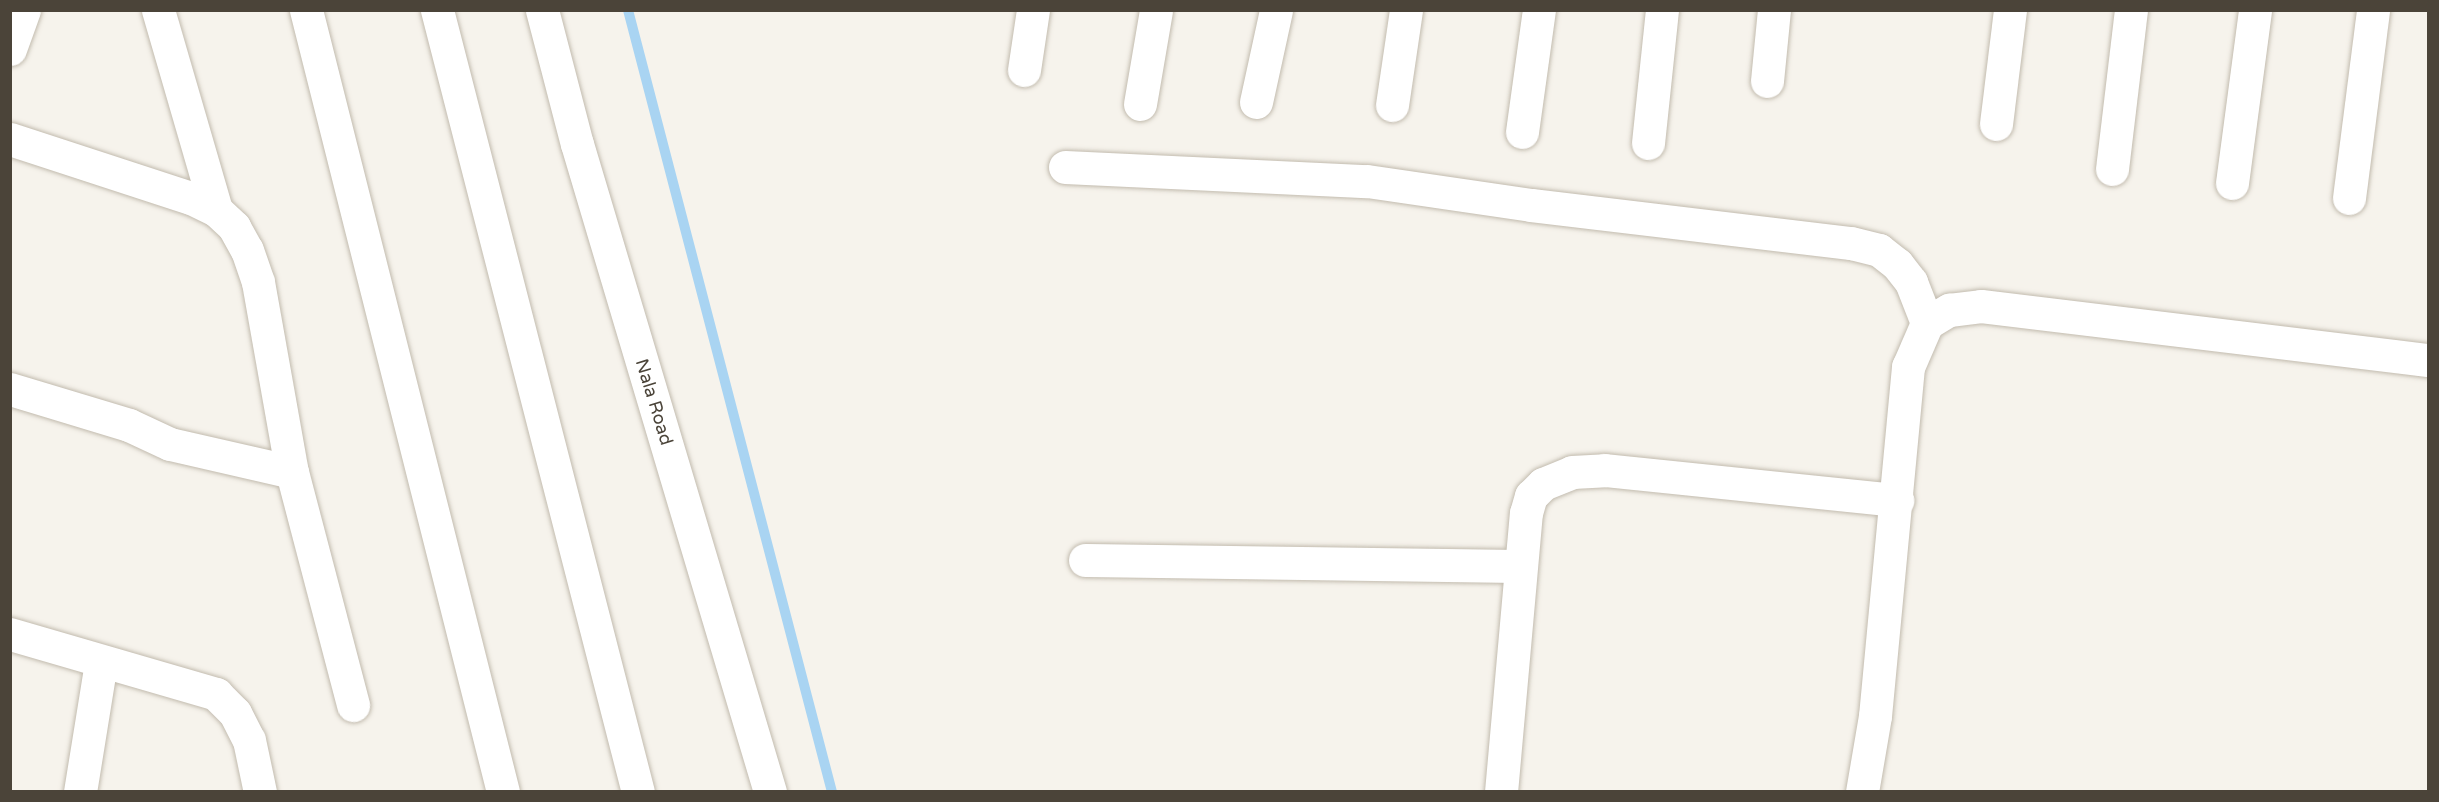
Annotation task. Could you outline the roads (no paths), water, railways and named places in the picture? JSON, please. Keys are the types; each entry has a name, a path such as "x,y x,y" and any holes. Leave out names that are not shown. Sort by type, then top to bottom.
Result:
{"street":[{"path":"10,49 24,10"},
{"path":"159,10 216,210"},
{"path":"306,10 502,792"},
{"path":"437,10 638,792"},
{"name":"Nala Road","path":"542,10 577,144 770,792"},
{"path":"1024,70 1033,10"},
{"path":"1140,104 1156,10"},
{"path":"1256,102 1276,10"},
{"path":"1392,105 1406,10"},
{"path":"1522,132 1539,10"},
{"path":"1648,143 1662,10"},
{"path":"1767,81 1774,10"},
{"path":"1996,124 2010,10"},
{"path":"2112,169 2131,10"},
{"path":"2232,183 2255,10"},
{"path":"2349,198 2373,10"},
{"path":"10,139 145,181 216,210 234,227 248,250 258,282 292,472 353,705"},
{"path":"1065,167 1367,181 1531,205 1851,243 1879,250 1897,264 1911,282 1927,323"},
{"path":"1862,792 1875,716 1908,367 1927,323 1949,310 1981,306 2428,360"},
{"path":"10,389 112,419 170,444 292,472"},
{"path":"1501,792 1519,566 1531,496 1543,483 1572,472 1605,470 1897,500"},
{"path":"1085,560 1519,566"},
{"path":"10,634 216,694 235,713 249,740 261,792"},
{"path":"80,792 101,662"}],"waterway":[{"path":"628,10 832,792"}]}
